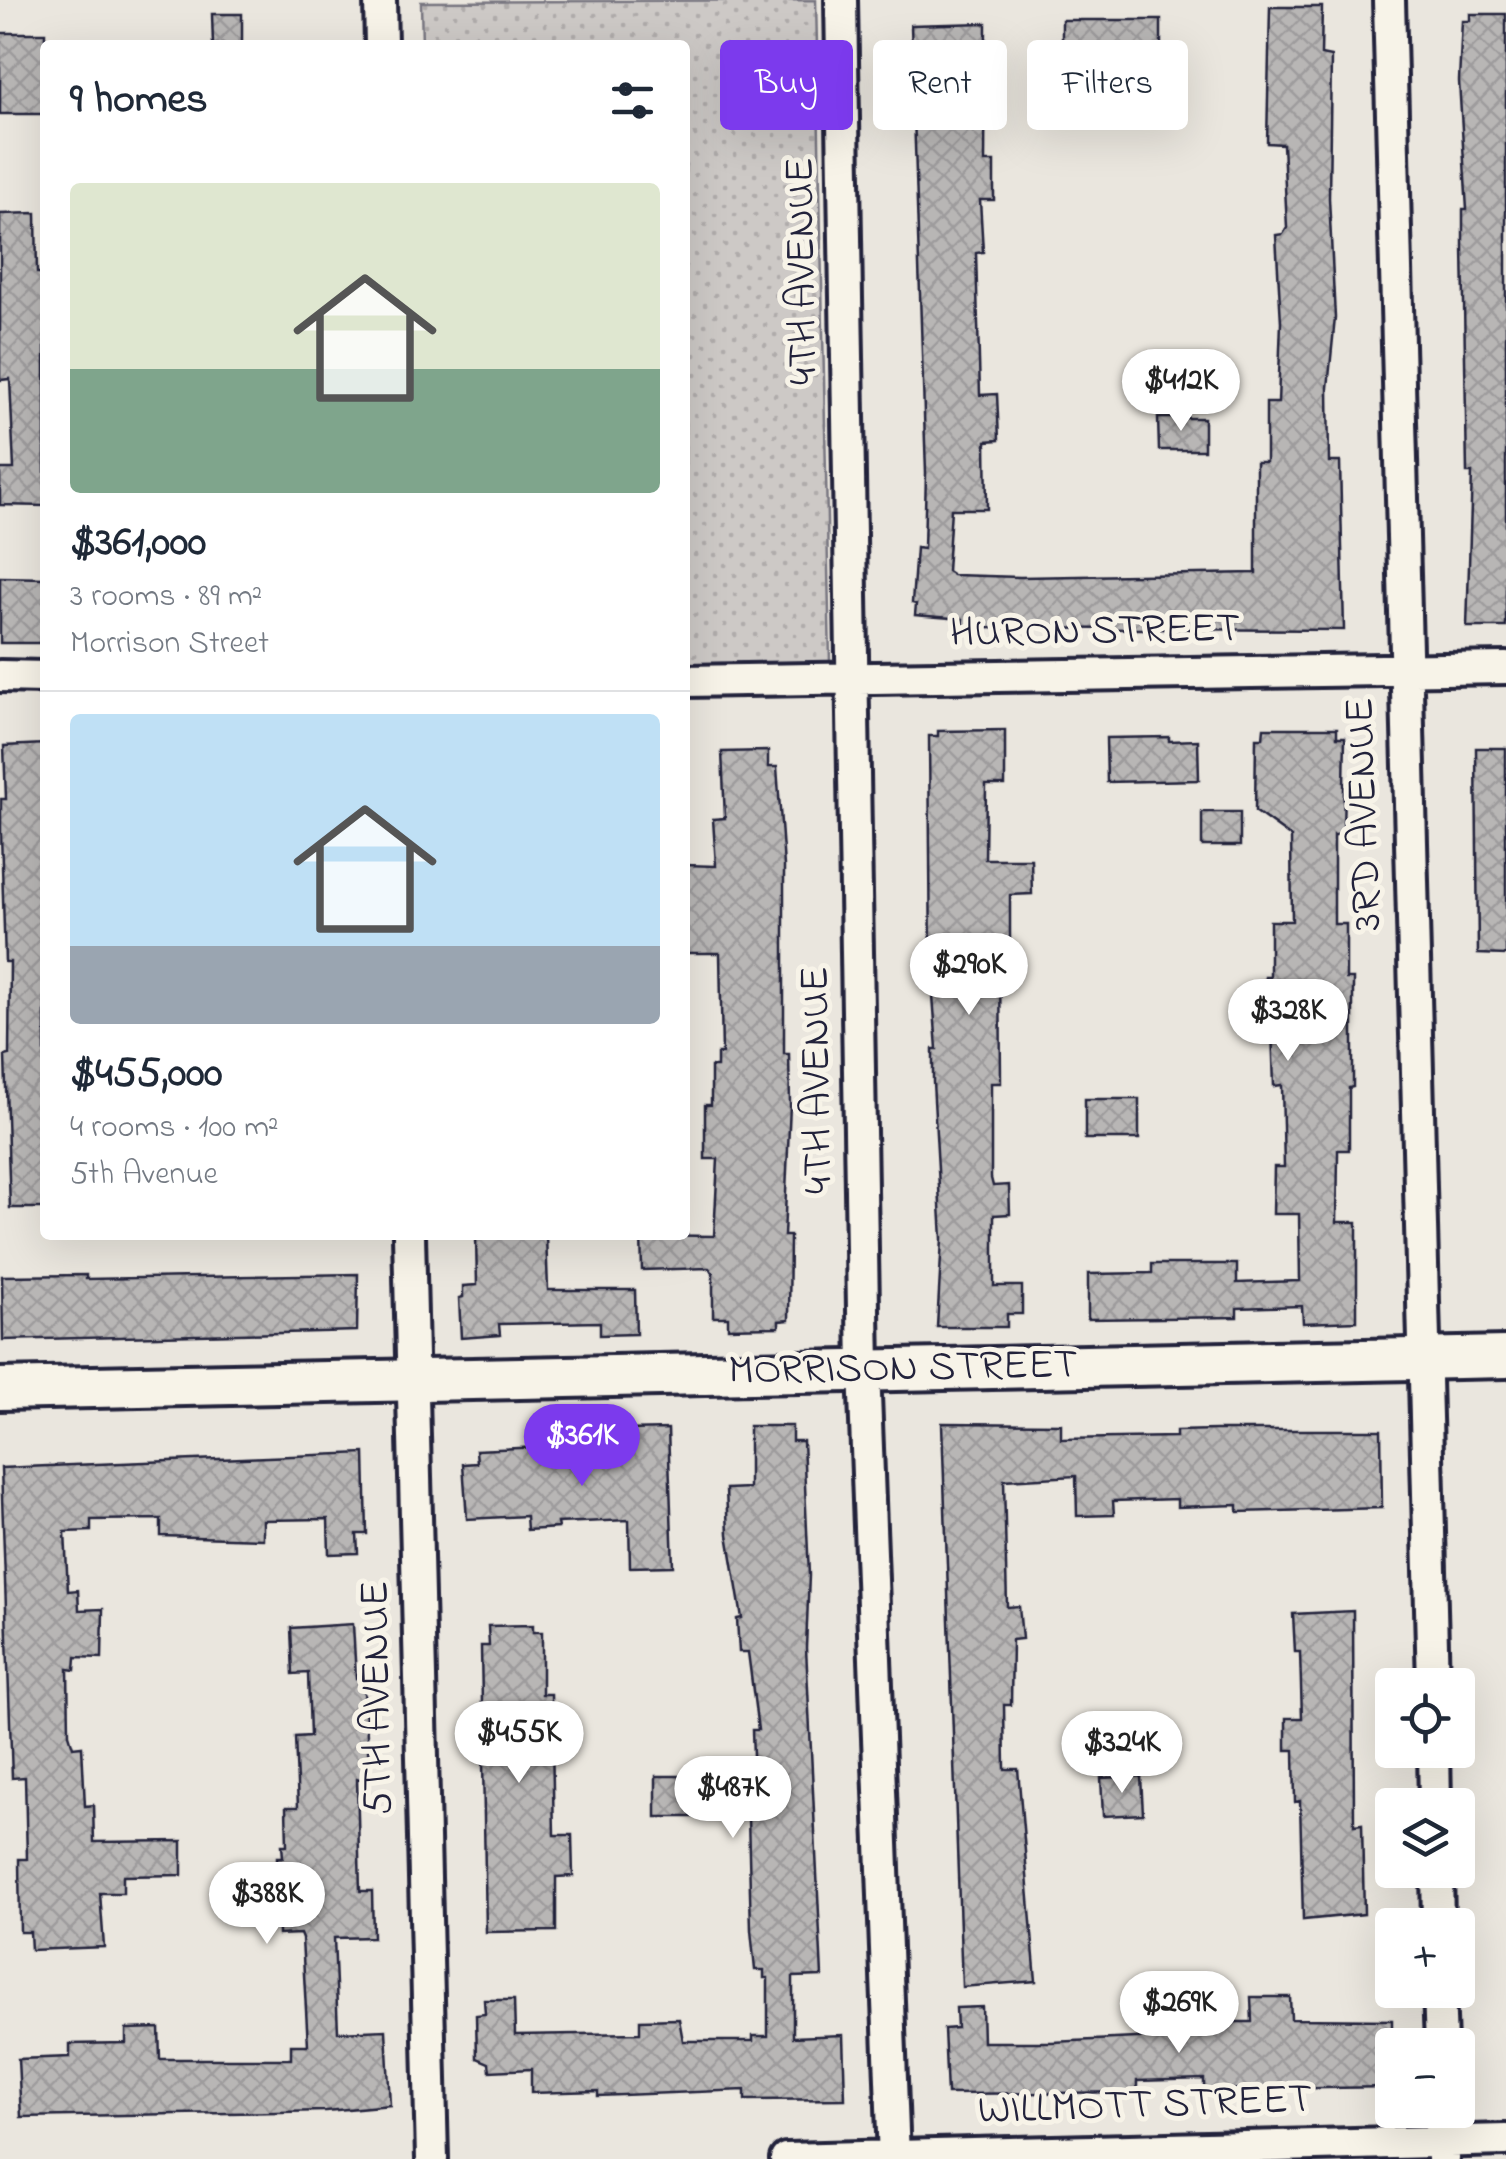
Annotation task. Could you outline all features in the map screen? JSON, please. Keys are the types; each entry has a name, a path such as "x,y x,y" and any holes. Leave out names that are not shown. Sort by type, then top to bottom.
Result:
{"street":[{"path":"380,0 381,40"},
{"name":"4TH AVENUE","path":"841,0 864,1369 894,2158"},
{"name":"3RD AVENUE","path":"1389,0 1403,668 1433,1668"},
{"name":"HURON STREET","path":"690,681 1506,668"},
{"path":"0,676 40,677"},
{"name":"5TH AVENUE","path":"409,1240 432,2159"},
{"name":"MORRISON STREET","path":"0,1389 1506,1357"},
{"name":"WILLMOTT STREET","path":"786,2159 1443,2136 1506,2140"}],"shaded area":[{"path":"816,0 817,40 720,40 720,130 819,130 830,663 690,666 690,40 422,40 421,2"}],"building":[{"path":"1270,7 1322,7 1321,55 1331,57 1329,198 1335,318 1328,388 1329,462 1340,462 1344,630 962,628 963,619 915,615 916,604 912,603 916,548 924,549 926,473 915,130 985,130 985,162 994,162 994,200 980,200 983,252 976,253 980,395 997,394 999,440 986,441 987,509 951,509 947,571 953,575 1256,573 1256,462 1266,462 1266,403 1278,403 1281,322 1276,235 1287,228 1283,144 1267,143"},
{"path":"212,14 242,14 242,40 213,40"},
{"path":"1470,14 1506,14 1506,627 1467,627 1472,473 1467,473 1463,210 1467,210 1459,81 1462,21 1470,21"},
{"path":"1062,20 1161,20 1161,40 1062,40"},
{"path":"986,23 986,40 912,40 911,25"},
{"path":"0,33 45,33 45,40 40,40 40,114 0,114"},
{"path":"36,213 40,273 40,506 0,505 0,469 14,469 10,379 0,380 0,214"},
{"path":"1158,418 1204,418 1204,450 1159,450"},
{"path":"0,577 40,578 40,643 0,643"},
{"path":"1264,728 1337,728 1337,737 1345,737 1343,835 1334,835 1334,924 1346,924 1346,979 1353,979 1353,1087 1349,1088 1349,1150 1338,1150 1337,1222 1357,1222 1357,1321 1303,1323 1302,1306 1237,1308 1237,1317 1088,1319 1088,1274 1152,1273 1152,1264 1237,1264 1237,1283 1300,1281 1299,1214 1273,1214 1274,1167 1284,1167 1282,1085 1274,1086 1272,1029 1264,1029 1265,977 1270,977 1270,921 1292,921 1291,837 1255,811 1256,738 1263,738"},
{"path":"1005,730 1005,785 986,785 985,859 1031,859 1032,894 1010,895 1010,958 1000,958 1001,1083 991,1083 991,1178 993,1186 1009,1185 1010,1214 994,1215 994,1286 1022,1286 1022,1314 1007,1314 1007,1327 937,1327 942,1239 933,1082 933,1049 937,1049 931,968 929,736 938,736 938,731"},
{"path":"1169,737 1169,741 1198,740 1199,780 1107,782 1106,738"},
{"path":"40,744 40,1208 10,1208 5,1056 9,1055 10,962 5,962 1,833 1,799 6,799 4,746"},
{"path":"1476,748 1506,748 1506,955 1478,954"},
{"path":"768,751 768,767 777,767 784,866 784,1054 789,1054 790,1105 784,1236 790,1236 789,1320 779,1321 779,1327 728,1328 728,1317 713,1317 713,1273 709,1268 642,1270 641,1240 714,1236 718,1159 705,1159 705,1105 711,1105 711,1067 717,1067 717,1054 722,1054 720,953 690,953 690,865 716,866 713,819 725,818 722,752"},
{"path":"1202,812 1240,812 1240,846 1202,846"},
{"path":"1085,1099 1139,1099 1139,1139 1085,1139"},
{"path":"476,1240 546,1240 548,1290 635,1290 636,1334 600,1335 600,1322 499,1324 500,1335 461,1338 459,1298 463,1297 463,1286 477,1285"},
{"path":"358,1274 357,1331 3,1340 2,1276 86,1275 86,1279"},
{"path":"942,1423 1061,1424 1061,1439 1176,1437 1176,1431 1381,1430 1382,1508 1238,1512 1238,1505 1177,1507 1177,1499 1113,1501 1114,1515 1077,1516 1076,1476 1004,1480 1007,1607 1019,1606 1022,1639 1012,1640 1011,1705 1004,1705 1005,1769 1018,1769 1036,1981 962,1987"},
{"path":"749,1426 792,1426 792,1441 803,1441 809,1575 806,1648 822,1976 793,1977 793,2037 843,2035 845,2099 745,2100 745,2090 598,2096 598,2091 531,2093 531,2069 490,2071 489,2063 477,2058 476,2015 485,2014 484,2000 514,2000 515,2035 640,2033 640,2020 679,2019 683,2041 753,2041 753,2036 768,2036 768,1978 764,1978 764,1970 755,1970 751,1930 748,1817 656,1817 656,1776 698,1776 698,1788 754,1783 752,1730 758,1730 748,1652 739,1652 737,1619 742,1618 728,1534 726,1489 749,1488"},
{"path":"668,1429 673,1566 630,1567 629,1520 557,1523 558,1528 527,1530 526,1516 467,1519 463,1464 477,1463 476,1450 627,1443 626,1430"},
{"path":"365,1453 367,1534 357,1534 358,1553 329,1554 328,1519 263,1520 263,1539 161,1536 161,1519 91,1520 91,1531 65,1532 68,1591 78,1590 79,1610 103,1609 102,1658 76,1657 75,1670 68,1669 69,1734 73,1747 82,1746 85,1806 93,1805 94,1842 182,1841 182,1875 123,1876 123,1893 100,1893 104,1947 31,1950 30,1932 20,1932 19,1859 27,1859 25,1777 12,1778 1,1468"},
{"path":"1353,1611 1354,1825 1362,1824 1364,1914 1303,1920 1300,1801 1295,1802 1294,1750 1286,1750 1286,1718 1302,1718 1300,1652 1295,1652 1293,1614"},
{"path":"353,1624 356,1678 363,1677 370,1778 357,1779 360,1891 372,1891 373,1937 334,1938 338,2032 386,2030 390,2105 326,2111 21,2117 18,2059 70,2057 70,2044 126,2043 126,2029 159,2028 160,2059 291,2059 291,2045 308,2045 302,1939 300,1934 278,1935 277,1857 283,1857 282,1845 287,1845 286,1807 298,1807 295,1737 310,1736 308,1673 293,1674 291,1628"},
{"path":"533,1625 533,1632 542,1632 542,1694 551,1694 554,1835 572,1835 573,1876 556,1877 556,1931 486,1932 481,1646 489,1646 488,1626"},
{"path":"1141,1776 1143,1814 1103,1816 1101,1778"},
{"path":"1251,1997 1290,1997 1291,2019 1392,2020 1392,2028 1375,2028 1375,2087 1204,2090 1204,2079 1137,2081 1137,2092 947,2094 944,2029 957,2028 956,2008 982,2007 983,2042 1156,2037 1155,2022 1252,2022"}]}
